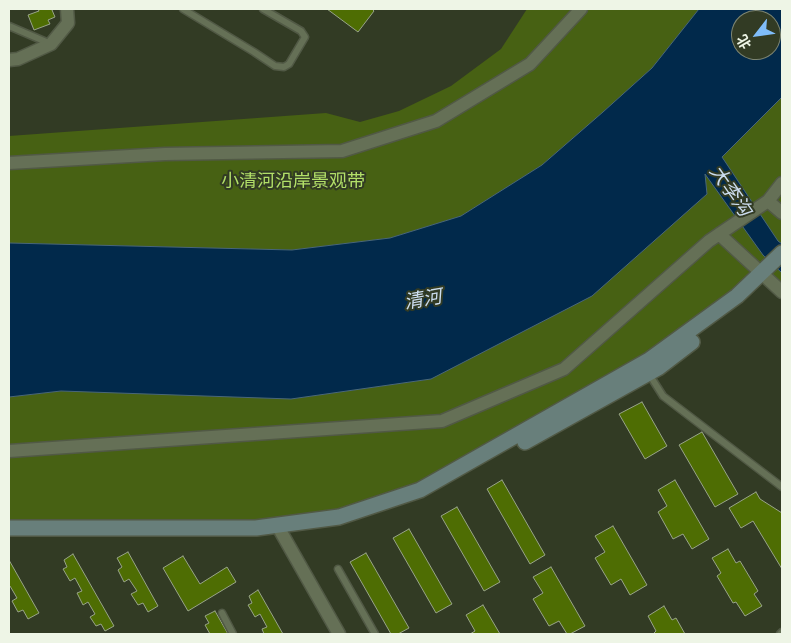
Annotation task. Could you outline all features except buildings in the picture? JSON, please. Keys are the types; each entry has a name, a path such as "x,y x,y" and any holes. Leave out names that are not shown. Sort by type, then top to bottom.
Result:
{"main road":[{"path":"9,528 279,529 342,526 425,499 658,368 739,305 771,272 782,254"},
{"path":"9,538 249,537 339,517 420,490 649,360 771,272"}],"street":[{"path":"9,60 18,59 51,44 68,23 67,9"},
{"path":"9,163 165,154 342,151 436,121 530,64 581,9"},
{"path":"9,451 442,421 564,369 709,241 765,203 782,183"},
{"path":"765,203 782,213"},
{"path":"722,232 771,272 782,292"},
{"path":"279,529 339,634"}],"lane":[{"path":"188,10 274,66 284,67 289,64 305,36 301,31 263,9"},
{"path":"9,26 51,44"},
{"path":"648,373 663,396 782,487"},
{"path":"338,569 374,634"},
{"path":"222,613 234,634"}],"green space":[{"name":"小清河沿岸景观带","path":"527,9 699,9 652,68 603,112 542,165 461,216 390,238 292,250 9,243 9,136 326,113 360,122 399,111 451,86 501,49"},
{"path":"782,97 782,292 762,280 422,494 266,531 9,534 9,397 61,391 705,173"}],"water":[{"path":"699,9 782,9 782,97 722,157 778,241 782,244 782,273 763,255 705,174 707,194 592,296 431,379 291,399 61,391 9,397 9,243 292,250 390,238 461,216 542,165 652,68"}],"water label":[{"name":"大李沟","path":"730,191"},
{"name":"清河","path":"423,300"}]}
